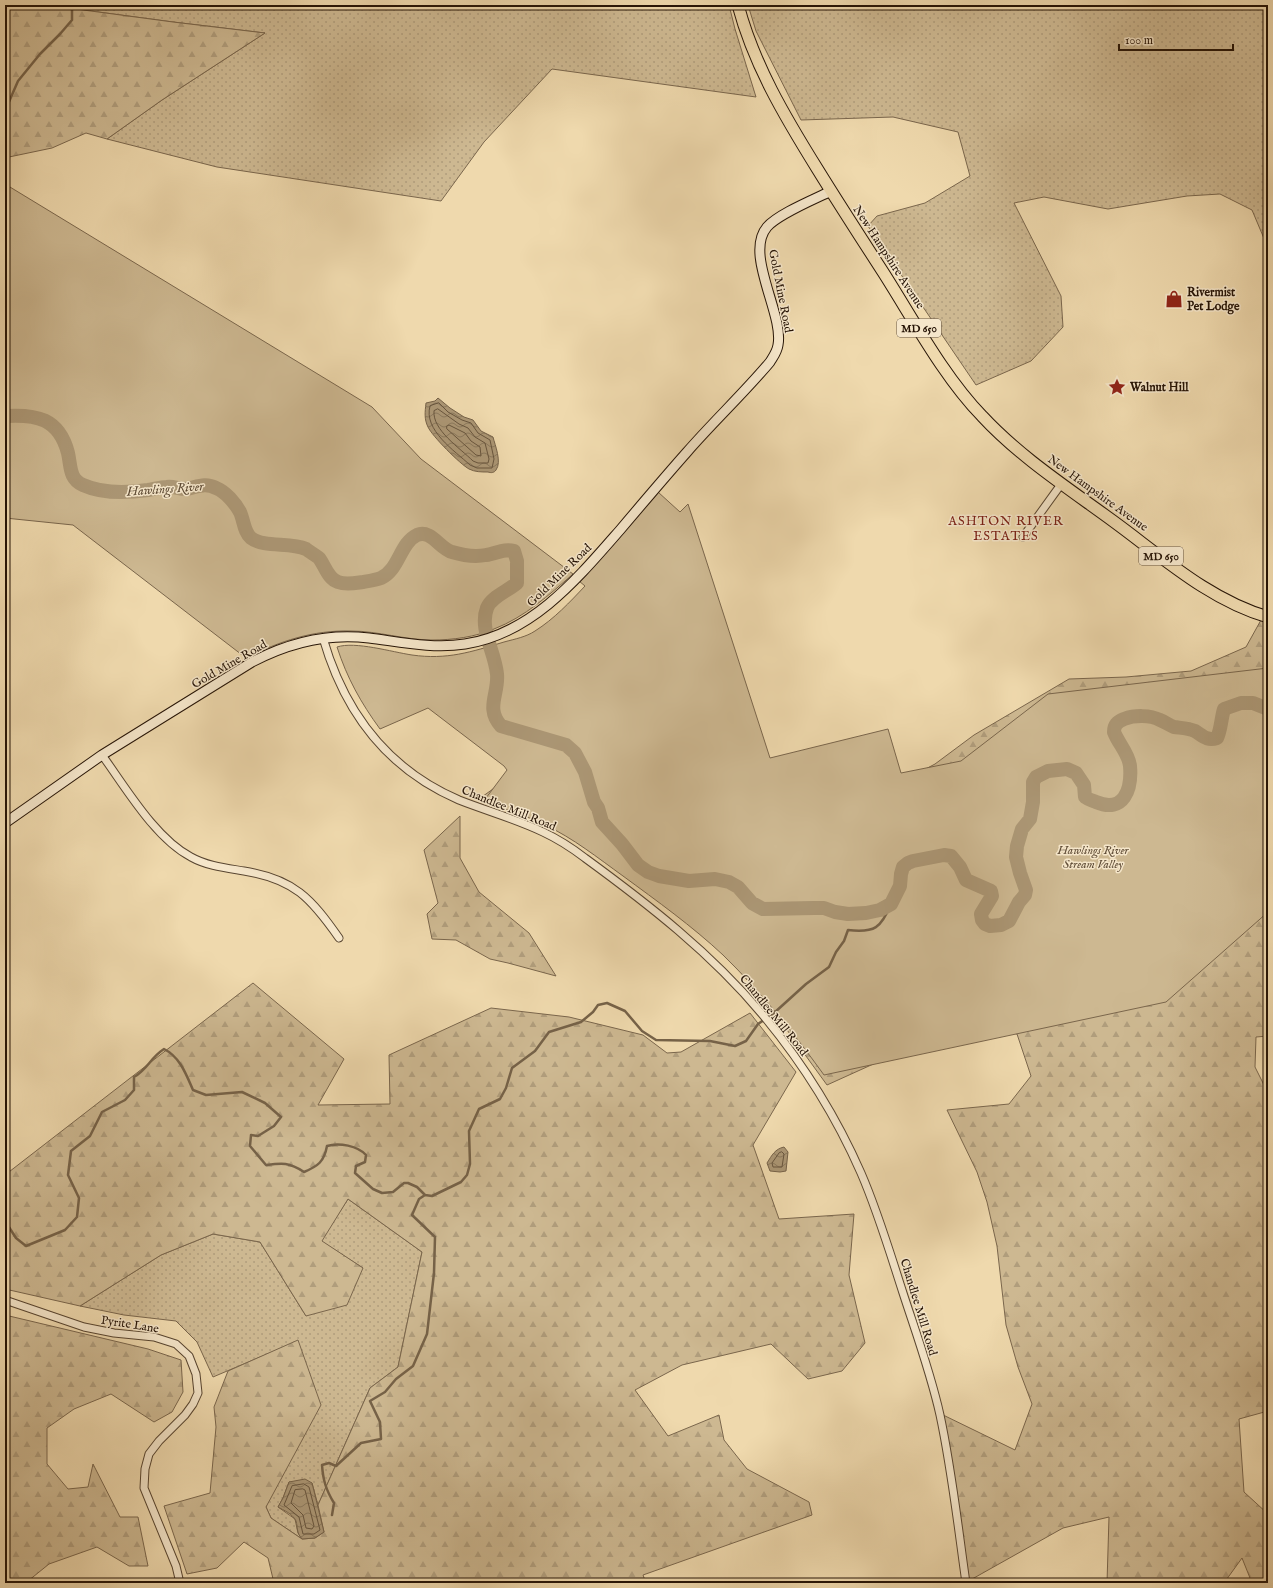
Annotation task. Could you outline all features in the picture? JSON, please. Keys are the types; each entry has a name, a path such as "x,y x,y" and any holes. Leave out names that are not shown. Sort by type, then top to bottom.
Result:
{"main road":[{"name":"New Hampshire Avenue","path":"738,5 751,48 784,116 932,350 963,394 982,416 1006,439 1062,483 1204,587 1232,603 1268,617"}],"street":[{"name":"Gold Mine Road","path":"5,823 102,755 220,681 265,655 299,643 323,638 362,637 438,646 476,642 495,636 532,617 575,578 609,542 688,451 770,362 776,350 778,336 762,265 760,249 762,238 767,228 775,220 831,191"},
{"path":"1023,537 1062,483"},
{"name":"Chandlee Mill Road","path":"323,638 335,673 350,704 374,738 398,762 418,777 443,792 546,833 579,854 657,914 698,948 731,979 761,1012 808,1074 831,1112 861,1173 881,1224 939,1413 953,1482 966,1583"},
{"path":"102,755 151,822 177,849 192,858 210,865 262,874 287,883 300,892 320,911 339,938"},
{"name":"Pyrite Lane","path":"5,1300 84,1327 114,1333 154,1337 176,1344 189,1356 196,1374 198,1393 193,1404 185,1415 159,1441 149,1454 145,1469 144,1488 176,1566 180,1583"}],"green space":[{"path":"5,5 46,5 265,33 162,100 107,139 86,133 52,148 9,157 5,160"},
{"path":"46,5 729,5 756,97 552,69 484,142 441,201 217,167 107,139 162,100 265,33"},
{"path":"748,5 1268,5 1268,248 1252,210 1220,194 1187,196 1108,209 1044,197 1014,203 1061,296 1063,327 1031,361 976,385 868,226 877,216 925,203 970,176 958,132 893,117 801,120 756,31"},
{"path":"5,184 372,407 421,459 573,574 526,612 494,629 472,636 456,639 422,640 361,631 323,632 271,646 246,658 73,525 5,518"},
{"name":"Hawlings River Stream Valley","path":"658,492 680,512 688,504 770,758 888,729 901,773 961,761 1048,694 1268,668 1268,912 1166,1002 824,1075 788,1028 750,983 723,955 687,924 595,855 555,830 530,818 483,802 507,770 504,766 428,708 380,729 355,690 337,647 354,645 412,655 448,656 470,652 528,635 555,616 585,586 579,581"},
{"path":"1261,620 1268,621 1268,1036 1256,1037 1255,1067 1268,1093 1268,1411 1239,1419 1244,1492 1268,1514 1268,1583 1252,1583 1242,1558 1224,1583 1107,1583 1109,1517 1063,1528 965,1583 939,1413 1015,1450 1032,1404 1018,1367 1006,1325 997,1246 987,1202 977,1172 947,1110 1009,1104 1031,1076 1017,1034 978,1025 891,1056 827,1085 782,1023 731,960 642,884 536,816 479,799 723,624 760,768 903,781 935,764 974,735 1069,679 1126,677 1191,671 1246,647"},
{"path":"460,816 460,858 479,892 529,933 556,976 490,959 456,940 432,939 427,914 438,903 424,850"},
{"path":"253,983 344,1059 318,1105 390,1104 389,1055 491,1008 569,1017 643,1035 667,1053 681,1052 750,1013 796,1072 753,1145 779,1219 854,1214 849,1275 865,1343 842,1371 808,1379 771,1344 682,1365 635,1390 668,1436 719,1415 724,1440 747,1469 809,1502 812,1515 643,1575 646,1583 274,1583 268,1558 244,1542 217,1568 187,1574 164,1506 210,1493 216,1427 214,1407 228,1371 298,1340 321,1405 266,1507 271,1518 302,1539 315,1538 324,1532 318,1505 370,1388 398,1367 422,1252 348,1199 322,1241 363,1268 347,1305 306,1316 260,1242 213,1234 161,1255 80,1306 5,1289 5,1175"},
{"path":"348,1199 422,1252 398,1367 370,1388 318,1505 312,1483 289,1482 278,1507 295,1519 298,1533 302,1539 271,1518 266,1507 298,1341 213,1377 197,1342 176,1321 124,1315 80,1306 161,1255 213,1234 260,1242 306,1316 363,1268 321,1241"},
{"path":"5,1315 148,1349 181,1360 183,1392 172,1412 154,1422 111,1394 74,1409 47,1428 47,1464 68,1489 88,1487 93,1464 120,1517 138,1517 148,1566 129,1566 97,1547 49,1564 27,1583 5,1583"}],"water":[{"path":"438,398 464,417 473,420 481,431 493,437 498,458 498,467 494,472 478,472 469,469 459,462 435,437 427,424 425,412 426,403 435,401"},
{"path":"784,1147 788,1152 786,1171 770,1171 767,1163 776,1151"},
{"path":"305,1479 312,1483 324,1532 315,1538 302,1539 293,1516 278,1507 289,1482"}],"waterway":[{"path":"5,111 18,81 40,54 72,20 72,5"},
{"name":"Hawlings River","path":"5,416 27,416 45,421 52,425 59,432 64,441 73,476 78,482 91,488 123,492 162,487 186,489 205,485 212,486 230,498 240,512 244,526 251,538 263,543 306,549 319,558 332,578 341,583 357,583 381,578 392,569 411,539 422,534 431,537 448,550 460,554 482,556 503,551 514,551 517,561 517,583 496,597 489,604 485,616 486,632 497,674 493,707 496,719 501,726 566,745 575,753 585,772 602,822 622,844 638,865 648,872 659,876 689,881 715,879 729,882 738,887 752,903 763,909 824,908 835,912 848,914 866,913 880,910 891,904 900,886 903,867 913,861 944,855 951,856 960,867 966,880 991,891 992,896 981,914 982,920 985,924 990,926 1001,925 1009,921 1019,902 1025,895 1026,890 1016,857 1017,846 1022,829 1030,819 1033,802 1033,782 1036,777 1048,771 1067,769 1076,773 1084,785 1085,797 1106,805 1113,805 1120,802 1128,791 1130,775 1128,757 1114,732 1115,726 1119,721 1133,717 1152,717 1174,727 1192,730 1205,738 1214,739 1217,738 1224,709 1241,703 1253,703 1268,709"},
{"path":"5,1221 16,1238 26,1246 65,1230 77,1217 79,1198 68,1175 71,1151 90,1136 102,1112 125,1100 134,1090 134,1077 143,1071 155,1056 164,1049 170,1052 178,1061 193,1090 206,1095 242,1092 265,1103 281,1117 274,1126 258,1136 251,1135 250,1146 266,1165 285,1164 294,1166 304,1172 320,1163 327,1146 337,1144 343,1145 358,1149 366,1155 365,1162 356,1166 355,1173 373,1189 382,1193 393,1192 404,1183 408,1183 417,1187 425,1195 432,1196 461,1182 467,1175 470,1164 469,1131 479,1109 500,1099 506,1088 512,1068 535,1051 549,1032 581,1022 593,1012 598,1005 607,1003 625,1011 642,1031 656,1040 710,1041 735,1046 746,1041 758,1024 774,1013 806,984 829,967 836,952 844,941 848,930 865,931 876,927 884,919 891,904"},
{"path":"332,1515 334,1503 325,1485 322,1465 329,1463 336,1466 361,1443 381,1439 380,1422 370,1401 385,1392 396,1379 413,1366 427,1334 434,1273 435,1237 412,1215 419,1199 425,1195"}],"place":[{"name":"Rivermist Pet Lodge","path":"1174,299"},
{"name":"Walnut Hill","path":"1117,387"}],"district":[{"name":"ASHTON RIVER ESTATES","path":"1006,528"}]}
